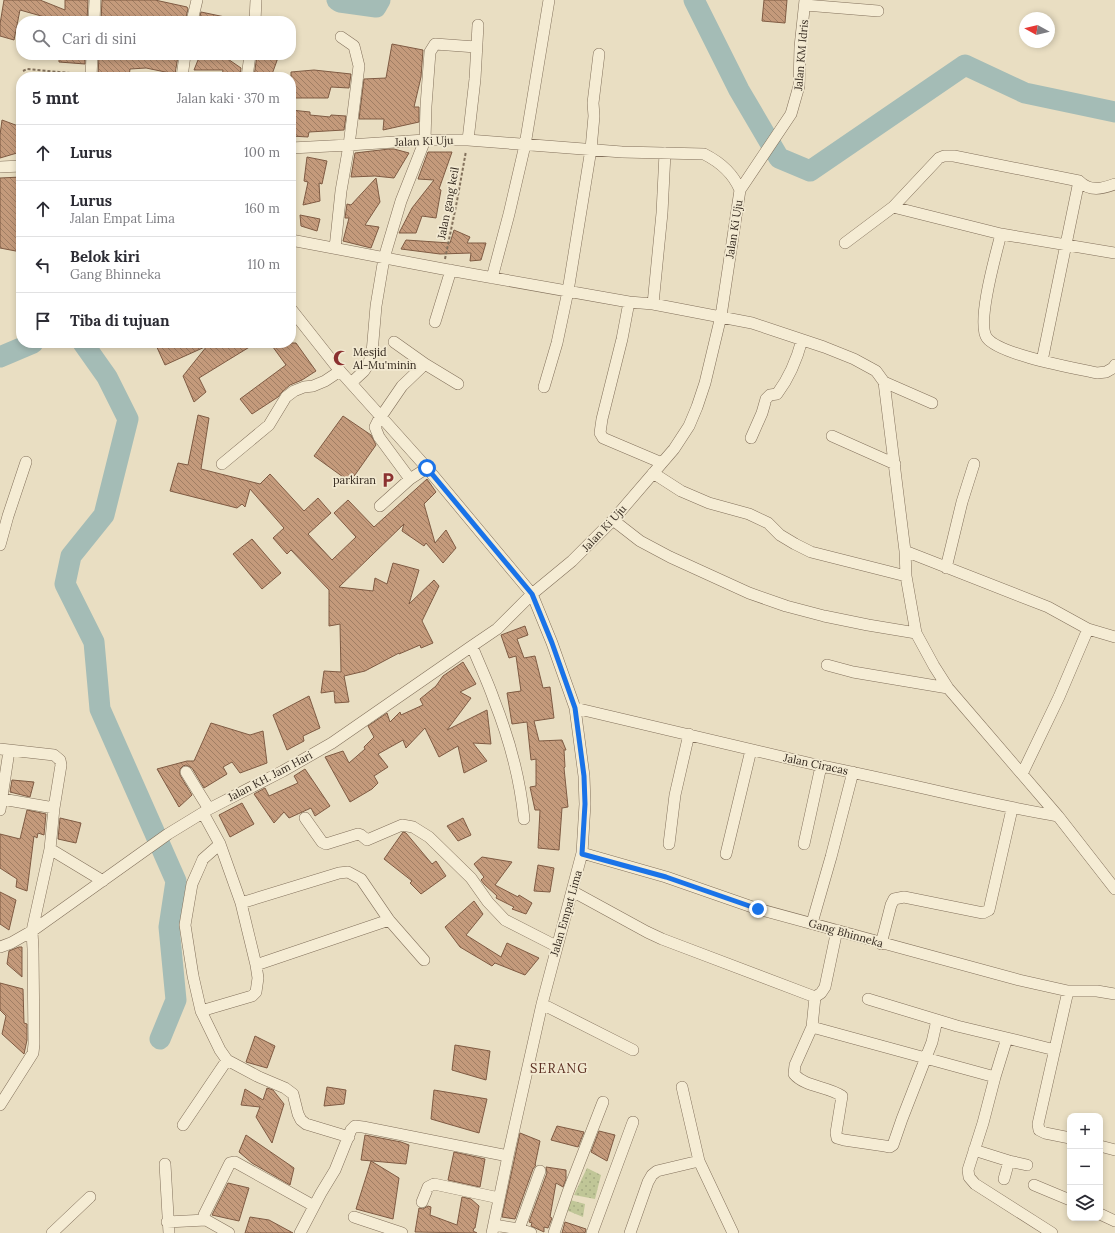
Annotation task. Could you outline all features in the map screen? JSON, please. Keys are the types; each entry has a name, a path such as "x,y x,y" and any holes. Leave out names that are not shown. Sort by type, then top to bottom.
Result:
{"street":[{"path":"94,16 95,0"},
{"path":"193,16 197,0"},
{"path":"255,16 256,0"},
{"path":"492,278 525,145 549,0"},
{"path":"805,2 878,11"},
{"name":"Jalan KM Idris","path":"740,190 791,114 799,86 800,47 805,2"},
{"path":"468,140 478,25"},
{"path":"335,248 341,191 349,145 359,66 354,46 341,37"},
{"path":"352,383 368,365 372,353 376,306 384,258 401,201 426,140 426,106 430,52 436,44 476,47"},
{"path":"544,387 557,343 568,291 591,149 594,116 593,102 599,54"},
{"path":"91,72 92,60"},
{"path":"183,72 184,60"},
{"path":"248,72 249,60"},
{"name":"Jalan Ki Uju","path":"296,148 426,140 468,140 591,149 704,154 715,159 736,180 740,190 721,316 705,383 697,407 688,426 674,449 613,520 572,561 532,594"},
{"path":"653,304 662,213 665,153"},
{"path":"845,243 893,207 939,158 944,156 954,156 1079,181 1083,186 1094,189 1115,184"},
{"path":"0,168 16,166"},
{"path":"1042,361 1079,181"},
{"path":"893,207 1001,234 1115,253"},
{"path":"1001,234 984,308 984,325 987,337 1002,349 1042,361 1097,373 1106,372 1114,368 1115,364"},
{"path":"296,241 447,270 629,302 653,304 752,323 824,347 864,364 876,372 884,382 932,403"},
{"path":"435,322 447,270"},
{"path":"629,302 600,433 603,438 662,463"},
{"name":"Jalan Empat Lima","path":"296,315 340,371 427,468 532,594 552,643 575,708 584,783 585,804 582,854 556,946 542,1004 493,1229"},
{"path":"751,438 762,413 766,399 777,394 783,386 794,365 802,340"},
{"path":"394,342 425,364 458,384"},
{"path":"410,479 375,427 402,386 425,364"},
{"path":"222,464 269,426 286,397 294,391 325,381 340,371"},
{"path":"884,382 905,551 906,576 916,633 930,660 948,688 1058,816 1115,889"},
{"path":"832,436 895,464"},
{"path":"0,545 26,462"},
{"path":"946,568 962,502 974,464"},
{"path":"380,506 410,479 427,468"},
{"path":"653,473 681,491 709,503 749,514 768,523 780,535 811,552 906,576"},
{"path":"613,520 640,541 664,554 749,593 786,606 824,616 868,626 916,633"},
{"path":"905,551 1048,607 1088,629 1115,637"},
{"name":"Jalan KH. Jam Hari","path":"0,947 11,943 32,931 168,834 206,811 283,771 332,743 497,629 532,594"},
{"path":"1022,774 1059,697 1088,629"},
{"path":"472,646 494,700 515,766 521,791 524,819"},
{"path":"827,666 853,672 948,688"},
{"name":"Jalan Ciracas","path":"575,708 1012,809 1058,816"},
{"path":"669,844 676,795 689,734"},
{"path":"0,1105 33,1053 32,931 50,849 54,808 60,774 60,760 54,755 4,750 1,804 54,808"},
{"path":"726,854 752,750"},
{"path":"804,844 821,766"},
{"path":"186,772 206,811 220,844 241,903 256,965 256,992 252,996 201,1011"},
{"path":"812,923 853,772"},
{"path":"881,944 891,905 894,899 904,897 982,913 989,910 1012,809"},
{"path":"305,818 322,842 326,844 358,834 366,840 369,840 402,825 413,827 429,837 466,874 488,902 505,920 556,946"},
{"path":"220,844 203,859 192,884 185,925 193,976 201,1011 220,1050 227,1060 259,1077 285,1088 292,1094 298,1114 301,1120 306,1124 349,1137"},
{"path":"50,849 106,879"},
{"name":"Gang Bhinneka","path":"582,854 666,877 758,909 837,930 881,944 1019,980 1068,991 1097,991 1115,994"},
{"path":"241,903 339,873 348,872 361,879 389,920 424,960"},
{"path":"572,891 662,939 815,997"},
{"path":"256,965 389,920"},
{"path":"815,997 822,993 825,987 837,930"},
{"path":"1067,1137 1044,1133 1040,1130 1038,1124 1068,991"},
{"path":"815,997 812,1027 795,1065 794,1074 799,1080 835,1091 842,1096 836,1133 837,1138 844,1140 890,1147 893,1145 902,1118 926,1059 938,1020"},
{"path":"868,1000 938,1020 1055,1050"},
{"path":"542,1004 633,1050"},
{"path":"812,1027 995,1077"},
{"path":"1007,1038 968,1170 968,1177 975,1184 1052,1233"},
{"path":"183,1125 227,1060"},
{"path":"682,1087 699,1160 733,1233"},
{"path":"554,1233 568,1192 603,1102"},
{"path":"592,1233 633,1122"},
{"path":"300,1233 335,1170 351,1130 355,1126 508,1156"},
{"path":"1103,1147 1115,1150"},
{"path":"974,1150 1027,1165"},
{"path":"630,1233 648,1182 652,1175 657,1171 699,1160"},
{"path":"1004,1179 1009,1161"},
{"path":"206,1220 204,1215 230,1163 232,1162 235,1162 314,1206"},
{"path":"165,1164 168,1227 206,1220 230,1233"},
{"path":"519,1229 540,1171"},
{"path":"422,1202 428,1187 434,1184 499,1198"},
{"path":"1034,1186 1067,1199"},
{"path":"52,1233 90,1197"},
{"path":"1103,1215 1115,1221"},
{"path":"354,1216 402,1233"},
{"path":"493,1229 519,1229 531,1233"}],"path":[{"path":"24,71 27,69 54,72"},
{"name":"Jalan gang keil","path":"447,270 468,140"}],"green space":[{"path":"587,1168 601,1175 595,1199 574,1195"},
{"path":"570,1200 585,1204 583,1217 566,1210"}],"building":[{"path":"4,0 40,0 65,10 65,0 88,0 87,16 41,16 20,10 19,16 16,16 14,40 0,36 0,24"},
{"path":"102,0 155,0 187,7 188,9 186,16 101,16"},
{"path":"764,0 787,0 785,23 762,21"},
{"path":"201,12 220,16 200,16"},
{"path":"392,44 423,50 421,77 414,107 419,107 419,122 383,130 384,119 359,119 364,79 386,78"},
{"path":"59,60 85,60 85,64 59,62"},
{"path":"99,60 177,60 175,72 165,72 146,68 130,69 130,72 98,72"},
{"path":"198,60 229,60 241,68 241,72 223,72 223,70 194,70"},
{"path":"256,60 277,60 273,72 255,72"},
{"path":"314,70 351,74 349,88 331,87 328,98 296,98 296,72 291,72"},
{"path":"296,111 310,112 310,115 330,117 331,115 346,116 344,130 309,132 308,137 296,136"},
{"path":"2,120 16,125 16,153 0,158 0,135"},
{"path":"389,149 409,153 394,178 375,176 351,177 355,153"},
{"path":"428,152 452,152 439,189 441,190 436,218 422,216 416,233 399,233 412,208 434,180 418,179"},
{"path":"307,157 327,161 322,184 319,183 320,201 303,205 308,182 304,181"},
{"path":"16,177 16,251 0,248 0,178"},
{"path":"376,178 380,202 365,225 379,227 371,248 343,241 349,218 345,218 347,204 351,205"},
{"path":"300,215 320,219 317,231 301,226"},
{"path":"454,230 470,237 467,243 486,243 481,260 470,261 471,253 440,254 401,249 406,240 450,243"},
{"path":"296,343 316,371 302,380 290,385 278,397 252,414 240,399 286,365 274,348 296,348"},
{"path":"157,348 203,348 165,365"},
{"path":"205,348 248,348 199,378 206,392 194,402 183,376"},
{"path":"198,415 209,418 201,469 260,484 270,474 304,511 318,498 331,513 308,534 332,560 356,537 334,513 348,500 374,527 427,479 436,492 424,504 435,543 446,530 456,548 443,563 426,543 424,546 402,531 404,524 339,587 373,591 375,578 387,584 393,563 419,570 409,604 434,580 439,586 422,621 433,643 421,648 420,645 399,653 365,671 344,676 349,702 335,703 334,691 321,693 324,671 341,672 340,624 329,626 329,590 291,550 287,554 273,538 284,528 250,489 245,507 242,504 237,508 170,491 178,463 188,465"},
{"path":"343,416 371,435 376,445 350,482 314,456"},
{"path":"252,539 281,573 262,589 233,554"},
{"path":"525,626 528,635 517,639 524,658 535,656 543,688 550,687 554,718 534,721 539,741 562,740 566,750 564,750 564,768 568,807 562,808 559,850 538,848 540,810 535,810 530,787 536,786 536,759 531,760 527,722 512,724 507,693 521,691 516,656 509,658 501,635"},
{"path":"463,662 476,684 460,692 471,698 447,730 487,710 491,744 473,743 487,761 464,773 458,746 439,757 425,728 406,748 403,740 378,754 388,767 374,776 378,783 372,789 350,802 325,757 343,751 349,763 365,749 364,747 374,737 368,726 387,713 390,722 400,712 401,715 423,705 420,699 436,686 443,676"},
{"path":"309,696 320,728 303,736 304,741 287,750 273,715"},
{"path":"211,723 250,735 263,731 267,763 240,773 232,762 223,767 227,774 204,788 192,768 186,765 183,766 180,769 180,775 192,795 179,807 157,769 187,761 194,761"},
{"path":"305,769 330,806 315,816 311,808 289,818 284,812 274,823 254,794 265,788 269,796 298,783 294,776"},
{"path":"12,780 34,782 30,797 10,792"},
{"path":"242,803 254,824 230,837 219,815"},
{"path":"27,810 46,814 44,835 38,833 37,838 34,836 27,891 16,887 17,879 0,868 0,834 20,839"},
{"path":"60,818 81,823 76,843 58,839"},
{"path":"463,818 471,835 458,841 447,826"},
{"path":"403,832 406,833 432,864 436,861 446,876 421,894 410,883 412,881 384,859"},
{"path":"482,857 512,862 495,885 518,897 519,895 532,903 526,914 512,909 514,907 496,898 497,896 484,884 481,880 484,877 474,864"},
{"path":"538,865 554,868 550,892 534,891"},
{"path":"0,892 16,900 9,930 0,924"},
{"path":"474,901 483,914 466,935 501,957 507,943 539,958 525,975 495,963 492,966 460,947 445,927"},
{"path":"22,947 22,977 7,964 9,951"},
{"path":"0,983 23,989 24,1023 27,1024 27,1040 24,1054 2,1034 6,1016 0,1010"},
{"path":"255,1036 275,1046 267,1068 246,1062"},
{"path":"455,1045 490,1051 486,1080 452,1070"},
{"path":"327,1087 346,1090 344,1104 324,1106"},
{"path":"267,1088 273,1090 284,1104 272,1143 256,1117 260,1107 241,1105 245,1089 263,1100"},
{"path":"434,1090 487,1099 479,1133 431,1119"},
{"path":"557,1126 584,1132 578,1147 551,1140"},
{"path":"599,1131 615,1135 607,1161 591,1152"},
{"path":"520,1133 540,1141 536,1165 533,1169 515,1219 502,1217"},
{"path":"246,1135 294,1168 290,1185 252,1163 239,1152"},
{"path":"365,1135 409,1145 406,1164 361,1160"},
{"path":"454,1152 485,1159 480,1187 448,1180"},
{"path":"371,1161 399,1178 393,1219 356,1209"},
{"path":"546,1167 566,1170 566,1179 563,1187 556,1183 550,1217 552,1218 548,1228 544,1227 544,1232 531,1226 532,1223 529,1222 547,1173"},
{"path":"228,1183 249,1188 239,1221 212,1215"},
{"path":"462,1197 471,1199 479,1206 475,1228 473,1231 477,1233 415,1232 419,1208 423,1209 428,1206 431,1207 430,1215 457,1225"},
{"path":"250,1217 269,1220 293,1233 245,1233"},
{"path":"565,1222 586,1229 585,1233 562,1233"}],"waterway":[{"path":"337,0 340,2 376,7 380,0"},
{"path":"694,0 739,90 779,158 810,171 965,65 1025,93 1115,112"},
{"path":"0,357 21,348"},
{"path":"87,348 107,377 128,419 104,515 71,556 65,584 94,642 100,709 176,881 169,927 176,1000 160,1039"}],"place":[{"name":"Mesjid Al-Mu'minin","path":"341,358"},
{"name":"parkiran","path":"388,480"}],"district":[{"name":"SERANG","path":"559,1068"}],"route":[{"path":"427,468 532,594 552,643 575,708 584,776 585,804 582,854 666,877 758,909"}]}
